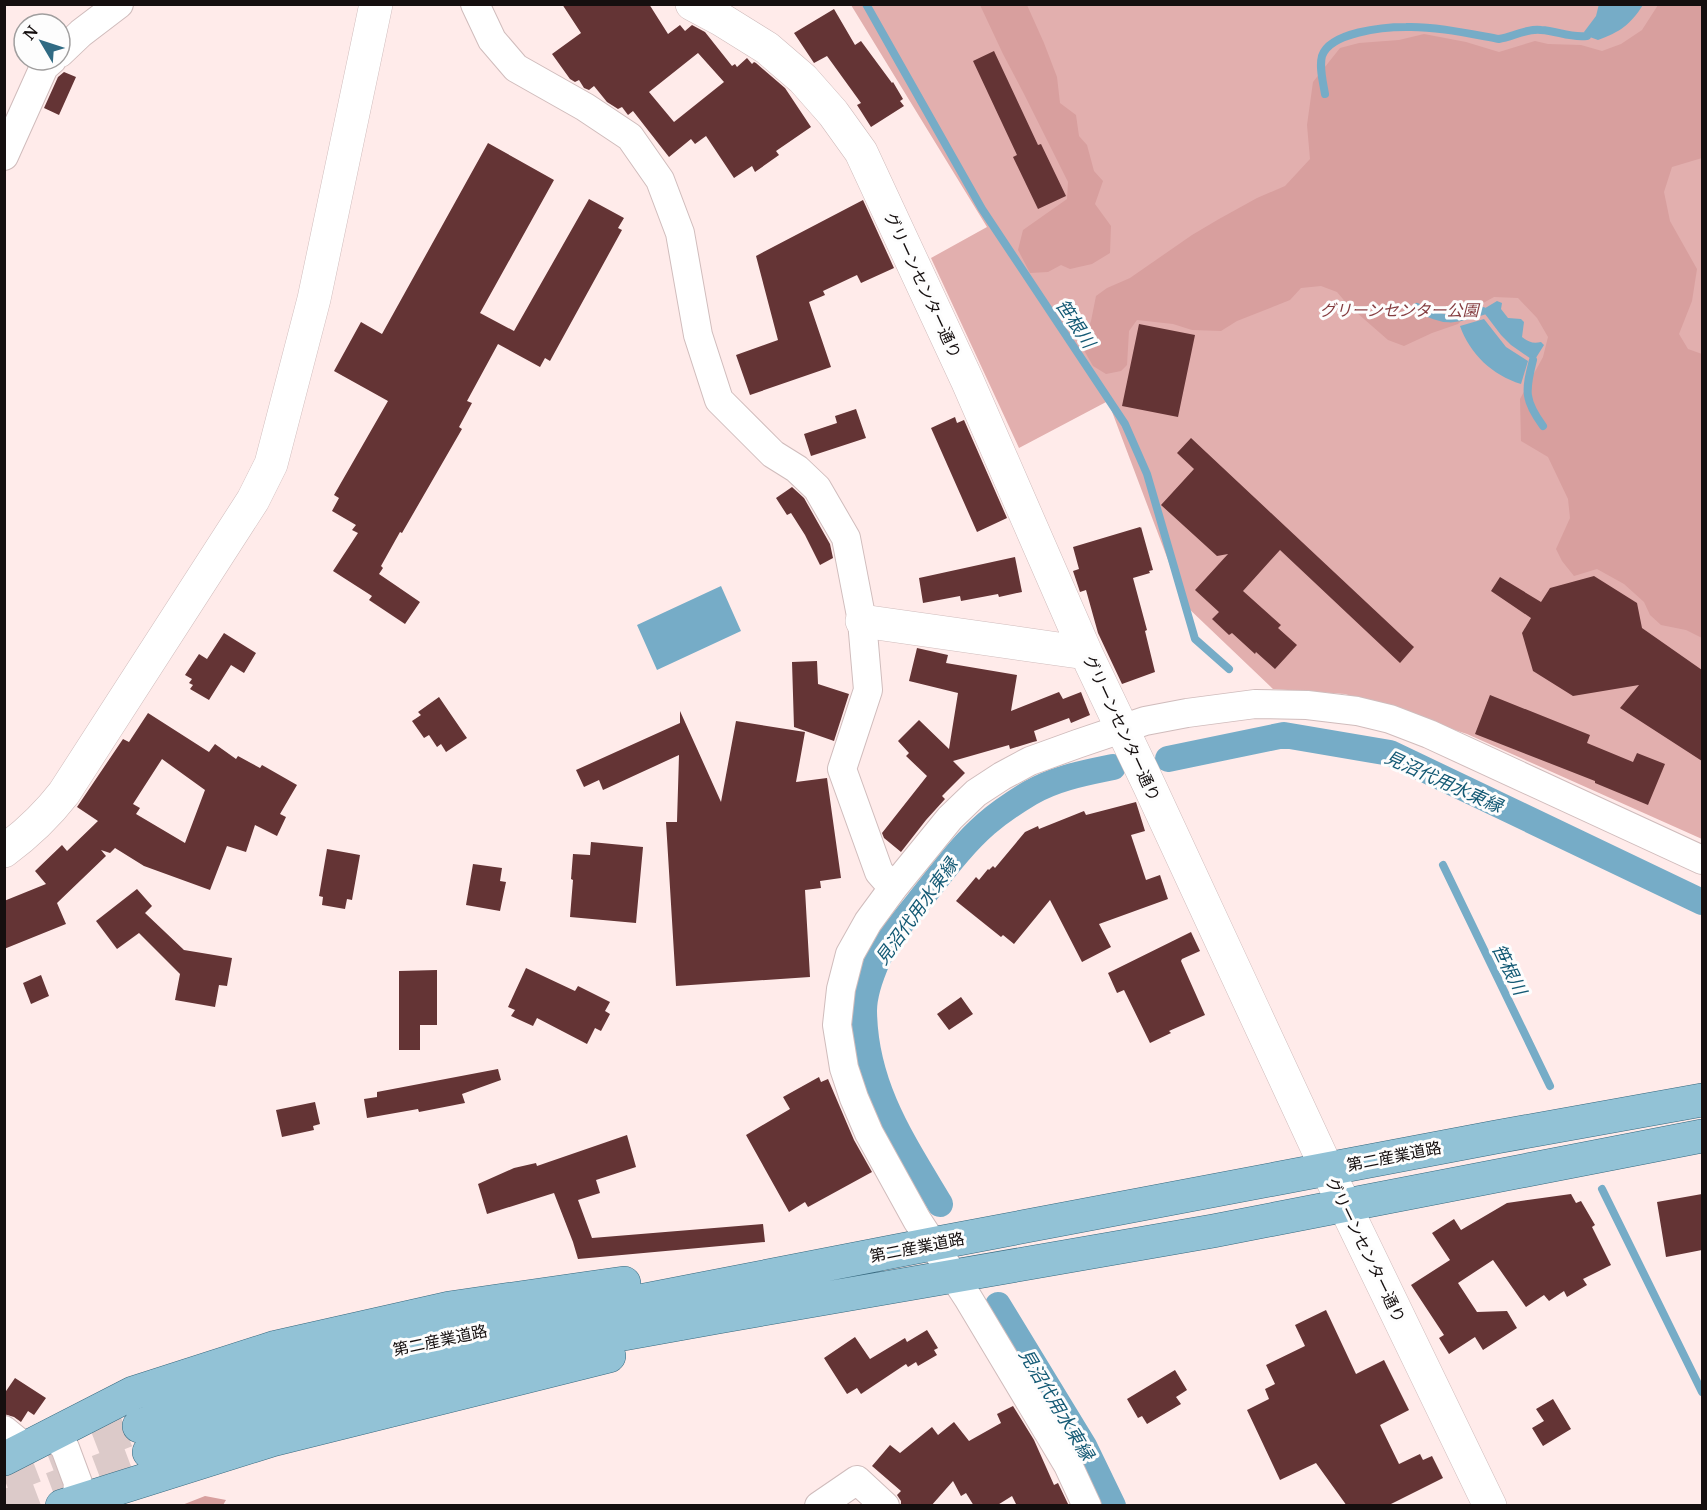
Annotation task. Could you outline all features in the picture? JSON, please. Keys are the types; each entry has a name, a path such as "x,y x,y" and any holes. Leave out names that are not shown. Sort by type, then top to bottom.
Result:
{"main road":[{"name":"第二産業道路","path":"712,1302 932,1244 1702,1100"},
{"name":"第二産業道路","path":"144,1439 265,1384 461,1334 583,1312 712,1302 954,1275 1213,1231 1702,1136"},
{"path":"21,1444 133,1393 288,1344 449,1308 626,1283 712,1302"},
{"path":"66,1504 272,1440 601,1359 712,1302"}],"street":[{"path":"72,42 119,4"},
{"path":"4,851 49,813 64,793 253,500 271,464 314,299 376,4"},
{"path":"475,4 492,40 516,68 585,107 630,137 660,180 680,233 698,335 719,400 773,454 796,469 817,488 846,538 862,621 868,690 842,769 879,872 893,888"},
{"name":"グリーンセンター通り","path":"692,4 767,48 803,79 833,113 861,152 967,380 1086,653 1344,1206 1490,1506"},
{"path":"4,156 42,72"},
{"path":"862,621 1086,653"},
{"path":"1087,1506 1068,1465 954,1275 917,1220 890,1172 869,1133 844,1068 837,1024 841,989 850,954 868,922 893,888 950,818 976,793 1030,761 1144,721 1255,704 1307,705 1358,711 1390,719 1429,734 1702,860"},
{"path":"21,1444 57,1439 65,1448 78,1483 77,1494 66,1504"},
{"path":"819,1506 857,1480 885,1506"}],"green space":[{"name":"グリーンセンター公園","path":"851,5 1702,5 1702,839 1467,734 1345,694 1273,689 1185,605 1108,401 1019,448 931,258 987,227"},
{"path":"980,5 1027,5 1057,77 1060,103 1076,115 1079,136 1087,145 1094,171 1103,181 1095,204 1111,226 1110,253 1092,264 1070,269 1061,265 1048,272 1030,273 1018,250 1023,230 1067,199 1068,182"},
{"path":"1658,5 1702,5 1702,158 1672,167 1664,192 1670,221 1697,269 1692,301 1679,334 1688,349 1702,354 1702,638 1686,630 1661,625 1650,615 1644,602 1624,584 1597,569 1574,576 1562,561 1556,549 1570,518 1568,499 1548,457 1521,441 1520,399 1543,357 1548,337 1537,318 1518,298 1494,297 1476,307 1458,324 1404,346 1388,340 1348,305 1337,292 1321,286 1301,288 1290,300 1237,321 1221,331 1192,330 1173,324 1137,320 1129,331 1127,365 1121,371 1106,374 1093,366 1085,352 1083,341 1091,321 1096,296 1107,288 1130,278 1219,219 1285,186 1310,159 1307,125 1313,82 1340,48 1359,43 1399,40 1424,34 1466,42 1499,52 1535,41 1548,44 1581,45 1602,51 1621,44 1642,30"},
{"path":"205,1496 226,1500 223,1505 182,1505"}],"water":[{"path":"1599,4 1643,5 1624,27 1598,40 1587,36 1584,32 1596,16"},
{"path":"1497,301 1502,303 1501,309 1508,318 1521,319 1524,322 1522,337 1544,345 1534,361 1511,345 1482,310"},
{"path":"1484,319 1506,347 1528,361 1521,384 1501,375 1483,362 1464,336 1460,326"},
{"path":"721,586 741,631 657,670 637,625"}],"building":[{"path":"562,4 649,4 668,34 680,25 685,31 692,25 705,32 732,66 735,64 737,67 747,58 752,64 756,63 785,88 811,127 776,151 779,155 755,172 752,166 734,178 706,136 695,144 691,139 669,157 633,111 628,115 622,107 618,109 607,102 594,86 589,90 584,88 579,80 575,82 570,79 552,54 581,33","holes":["698,53 724,82 674,122 649,92"]},
{"path":"834,9 855,45 861,41 893,82 903,99 900,101 904,106 871,127 857,105 861,103 827,56 814,63 794,33"},
{"path":"994,51 1038,145 1041,144 1066,196 1038,209 1013,157 1017,155 973,61"},
{"path":"64,72 76,77 59,115 44,108 58,77"},
{"path":"488,143 554,180 480,313 514,331 589,199 624,218 618,228 622,230 550,361 545,358 540,367 498,344 467,401 472,403 459,427 462,429 381,566 383,568 379,574 420,602 405,624 369,600 372,596 333,571 358,533 352,530 356,525 332,511 339,498 334,495 388,401 334,371 361,322 382,334"},
{"path":"863,200 894,268 861,283 857,275 823,291 825,295 809,302 831,367 750,395 736,355 778,340 756,256"},
{"path":"1139,324 1195,335 1178,417 1122,406"},
{"path":"856,409 866,438 811,456 804,434 837,423 835,416"},
{"path":"955,417 957,423 964,420 1007,518 977,532 931,428"},
{"path":"1191,438 1414,647 1400,663 1280,550 1243,591 1281,625 1278,628 1297,645 1275,669 1232,633 1229,635 1212,619 1219,612 1195,590 1228,554 1217,556 1161,505 1194,469 1177,453"},
{"path":"792,487 804,498 830,544 833,558 820,565 791,513 787,515 776,498"},
{"path":"1140,527 1153,570 1133,578 1155,672 1122,684 1098,633 1086,590 1080,592 1073,571 1079,569 1073,547"},
{"path":"1015,557 1022,592 961,601 960,596 923,603 919,578"},
{"path":"1594,576 1637,603 1642,628 1702,670 1702,761 1620,708 1639,685 1573,696 1533,671 1522,633 1531,618 1491,591 1500,577 1541,602 1550,588"},
{"path":"224,633 256,653 244,673 231,665 209,700 190,689 193,685 189,683 192,679 185,675 199,654 207,659"},
{"path":"917,648 948,655 946,663 1017,675 1011,711 1059,692 1063,699 1081,692 1090,715 1071,723 1069,718 1034,731 1037,741 1010,749 1009,745 953,761 965,773 942,796 945,799 901,852 884,838 882,833 927,776 906,756 909,753 898,741 919,720 949,749 958,693 909,681"},
{"path":"817,661 818,684 849,694 834,741 794,727 792,662"},
{"path":"1490,695 1590,735 1587,743 1633,762 1637,753 1665,764 1648,805 1595,783 1595,781 1475,734"},
{"path":"439,697 467,738 446,752 441,744 437,747 429,735 424,738 412,721 421,715 418,712"},
{"path":"680,711 721,802 736,721 805,732 796,782 827,778 841,878 820,881 821,888 805,890 810,977 676,986 666,822 677,822 679,755 603,790 599,780 584,787 576,770 680,723"},
{"path":"148,713 209,752 215,744 236,759 238,756 260,768 262,765 297,785 280,814 286,817 277,836 255,825 246,852 227,846 210,890 144,866 115,848 110,853 101,850 106,856 57,903 66,924 4,949 4,901 46,884 35,871 62,845 67,851 98,821 77,807 123,739 129,742","holes":["162,759 205,790 185,843 136,814 140,808 133,804"]},
{"path":"1136,802 1145,831 1131,835 1146,880 1160,875 1168,899 1099,924 1111,947 1082,962 1050,900 1014,944 1003,935 1001,937 956,901 976,877 979,880 988,869 993,866 995,868 1025,832 1038,826 1039,829 1084,811 1086,815"},
{"path":"591,842 643,847 636,923 570,917 573,854 590,855"},
{"path":"327,849 360,855 352,900 347,899 345,909 322,905 323,897 319,896"},
{"path":"473,864 502,868 500,881 506,882 500,911 466,905"},
{"path":"137,889 152,906 145,913 184,950 232,958 227,986 219,985 215,1007 175,1000 180,974 139,933 117,949 96,921"},
{"path":"1191,932 1200,951 1181,961 1205,1015 1169,1031 1171,1033 1150,1043 1124,990 1117,993 1108,973"},
{"path":"526,968 575,991 578,986 610,1002 605,1011 610,1014 601,1031 595,1028 587,1044 537,1018 533,1026 511,1016 515,1010 508,1007"},
{"path":"437,970 437,1025 420,1025 420,1050 399,1050 399,971"},
{"path":"41,975 49,996 31,1004 23,983"},
{"path":"961,997 973,1014 949,1030 937,1014"},
{"path":"498,1069 501,1080 462,1094 465,1103 419,1112 418,1109 367,1118 364,1099 377,1097 377,1092"},
{"path":"819,1077 821,1082 828,1079 854,1140 872,1172 808,1207 805,1202 789,1212 746,1135 790,1109 783,1097"},
{"path":"315,1102 320,1124 313,1126 314,1130 282,1137 276,1110"},
{"path":"627,1135 636,1167 596,1180 600,1193 578,1200 592,1238 763,1224 765,1242 578,1259 554,1193 487,1214 478,1184 514,1168 536,1163 537,1166"},
{"path":"1571,1194 1576,1203 1581,1201 1595,1225 1592,1227 1611,1265 1583,1279 1587,1285 1567,1297 1564,1291 1549,1301 1544,1295 1526,1307 1493,1260 1458,1283 1477,1312 1507,1311 1517,1328 1483,1350 1475,1337 1449,1354 1439,1338 1444,1335 1411,1285 1450,1260 1432,1233 1454,1219 1461,1230 1507,1203"},
{"path":"1702,1194 1702,1250 1666,1257 1657,1202"},
{"path":"1326,1310 1356,1374 1384,1360 1409,1410 1380,1425 1399,1464 1420,1454 1423,1460 1432,1456 1443,1478 1387,1506 1347,1506 1316,1463 1280,1480 1247,1410 1269,1399 1265,1389 1275,1384 1266,1365 1305,1346 1295,1325"},
{"path":"927,1330 938,1348 934,1350 937,1355 918,1366 916,1362 908,1367 906,1364 861,1394 857,1388 847,1394 824,1358 855,1337 870,1359 905,1338 907,1342"},
{"path":"1175,1370 1187,1390 1176,1397 1181,1404 1147,1424 1142,1416 1138,1418 1127,1399"},
{"path":"15,1378 46,1398 34,1415 28,1411 21,1422 4,1414 4,1394"},
{"path":"1553,1399 1571,1429 1543,1446 1532,1428 1544,1421 1536,1409"},
{"path":"1013,1406 1034,1440 1054,1485 1058,1483 1069,1506 1014,1506 1016,1504 1012,1496 996,1506 974,1506 966,1493 961,1496 953,1481 931,1506 901,1506 897,1495 901,1491 872,1466 890,1445 900,1453 932,1427 938,1435 954,1422 969,1441 1001,1423 997,1414"}],"waterway":[{"name":"笹根川","path":"866,4 982,209 1125,424 1147,474 1195,639 1229,669"},
{"path":"1325,94 1321,70 1322,56 1335,41 1359,32 1396,27 1417,27 1499,39 1536,30 1587,36"},
{"path":"1417,307 1442,318 1457,318 1483,311"},
{"path":"1533,360 1528,388 1529,402 1543,426"},
{"name":"見沼代用水東縁","path":"1168,759 1284,735 1390,753 1702,902"},
{"name":"見沼代用水東縁","path":"940,1204 888,1113 871,1064 866,1039 864,1005 873,971 882,951 899,926 953,858 986,824 1030,793 1050,783 1113,767"},
{"name":"笹根川","path":"1443,865 1550,1086"},
{"name":"笹根川","path":"1602,1189 1702,1392"},
{"name":"見沼代用水東縁","path":"998,1305 1084,1446 1113,1506"}],"tunnel":[{"path":"4,1478 139,1426"},
{"path":"6,1506 149,1452"}]}
